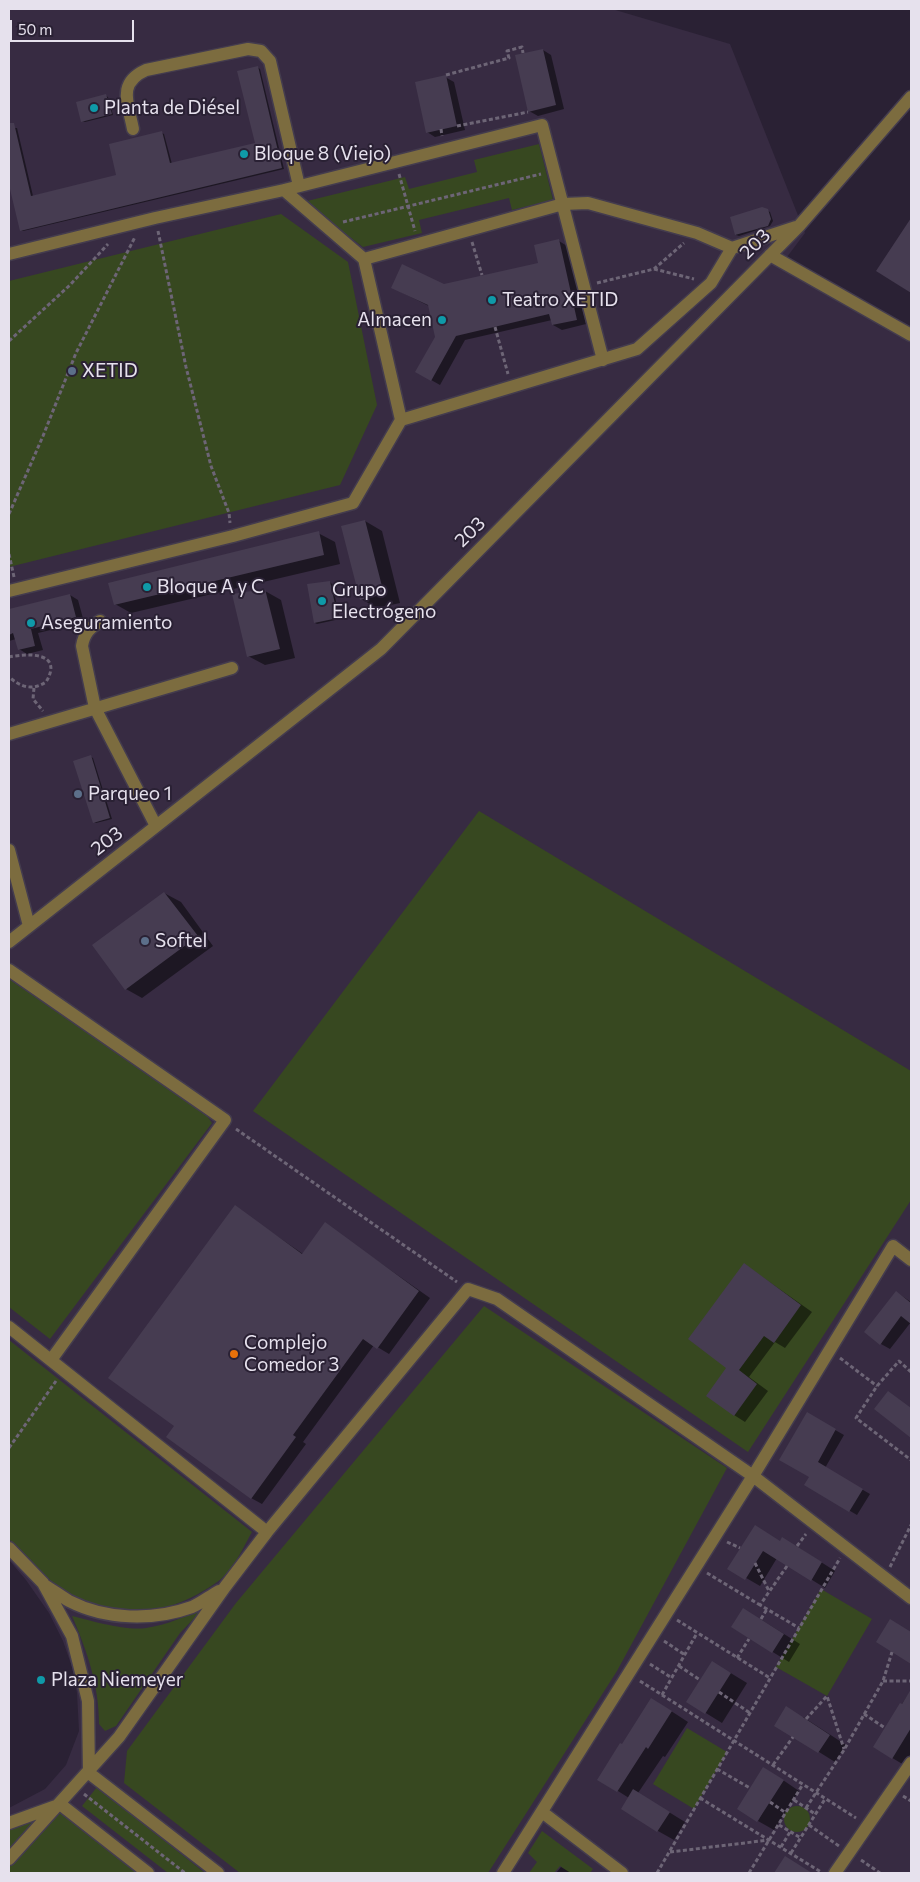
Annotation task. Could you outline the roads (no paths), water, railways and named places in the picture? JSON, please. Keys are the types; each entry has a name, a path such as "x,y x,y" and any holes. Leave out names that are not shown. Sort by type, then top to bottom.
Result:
{"street":[{"path":"133,128 127,89 129,81 136,74 146,70 248,49 261,51 270,61 299,186"},
{"name":"203","path":"9,942 381,649 799,226 911,97"},
{"path":"9,254 284,190 542,125 603,360"},
{"path":"13,590 233,536 353,503 401,420 364,259 284,190"},
{"path":"364,259 563,204 588,203 697,233 732,248"},
{"path":"401,420 637,349 711,283 732,248 799,226"},
{"path":"770,255 911,335"},
{"path":"100,621 89,628 82,646 95,708 156,826"},
{"path":"9,734 232,668"},
{"path":"9,850 29,926"},
{"path":"9,970 224,1120 51,1360"},
{"path":"503,1873 753,1476 893,1246 911,1260"},
{"path":"9,1860 119,1738 225,1587 267,1532 468,1289 497,1298 753,1476 911,1598"},
{"path":"9,1327 267,1532"},
{"path":"9,1548 43,1583 69,1601 99,1612 131,1617 163,1615 194,1606 225,1587"},
{"path":"43,1583 72,1636 88,1701 89,1773"},
{"path":"835,1873 911,1763"},
{"path":"89,1773 218,1873"},
{"path":"9,1824 60,1804"},
{"path":"60,1804 148,1873"},
{"path":"542,1812 622,1873"}],"place":[{"name":"Planta de Diésel","path":"94,108"},
{"name":"Bloque 8 (Viejo)","path":"244,154"},
{"name":"Teatro XETID","path":"492,300"},
{"name":"Almacen","path":"442,320"},
{"name":"XETID","path":"72,371"},
{"name":"Bloque A y C","path":"147,587"},
{"name":"Grupo Electrógeno","path":"322,601"},
{"name":"Aseguramiento","path":"31,623"},
{"name":"Parqueo 1","path":"78,794"},
{"name":"Softel","path":"145,941"},
{"name":"Complejo Comedor 3","path":"234,1354"},
{"name":"Plaza Niemeyer","path":"41,1680"}]}
